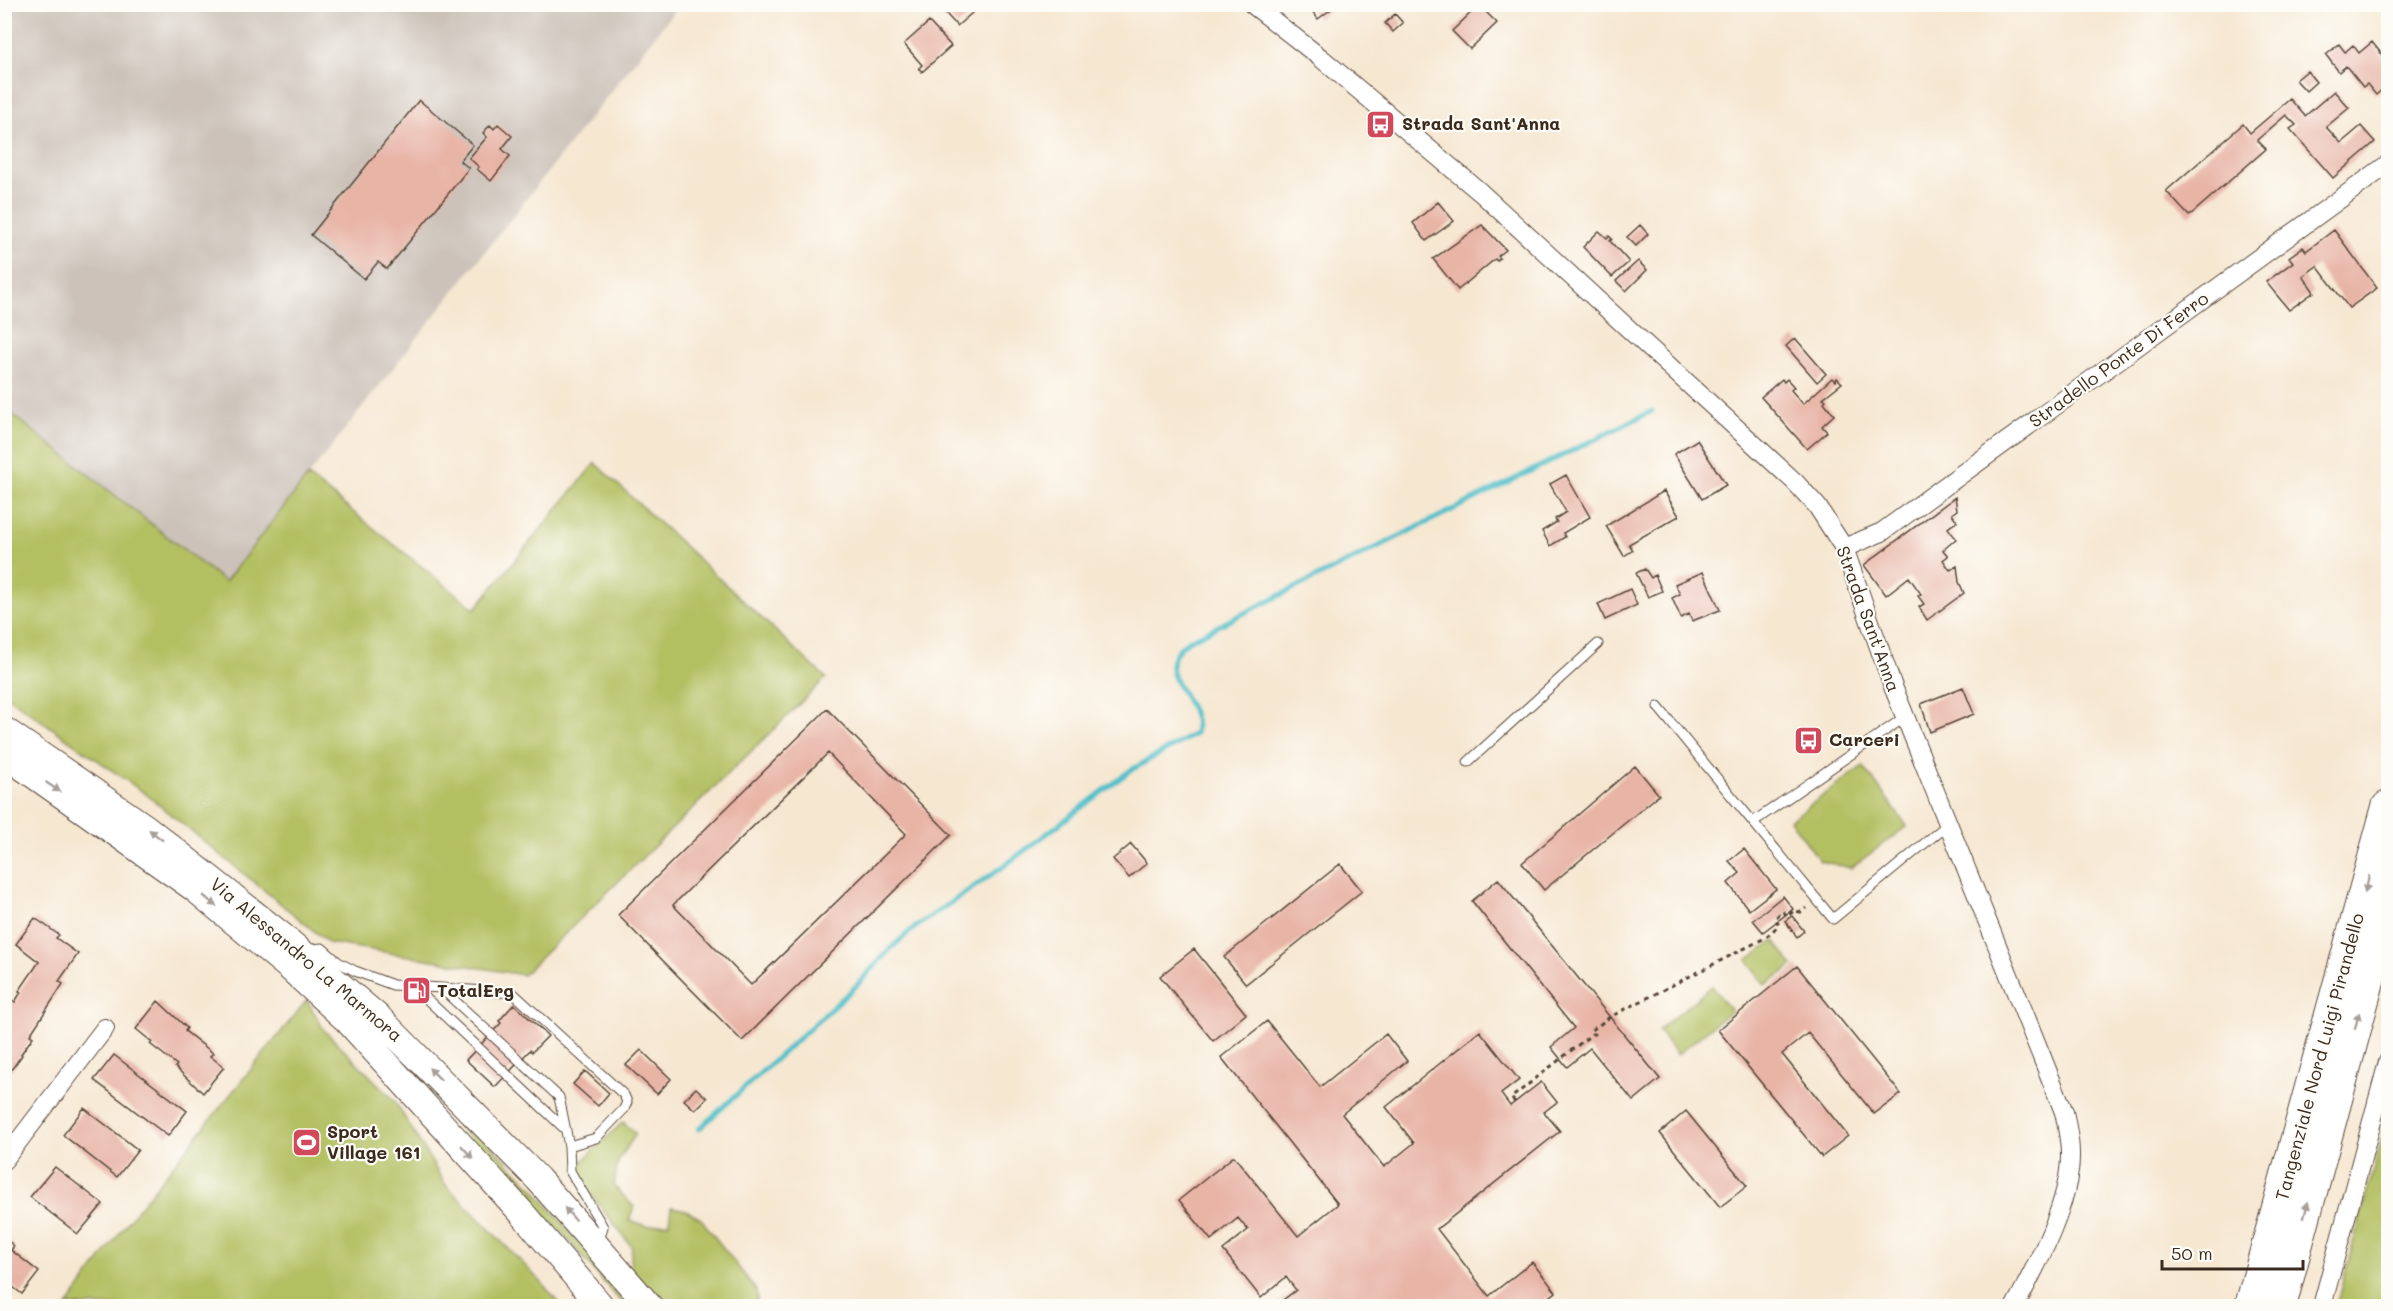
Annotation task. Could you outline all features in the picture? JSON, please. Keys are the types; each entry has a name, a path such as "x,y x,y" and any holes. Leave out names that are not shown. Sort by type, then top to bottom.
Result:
{"highway":[{"name":"Tangenziale Nord Luigi Pirandello","path":"2251,1306 2388,807"},
{"name":"Tangenziale Nord Luigi Pirandello","path":"2280,1306 2388,907"}],"main road":[{"name":"Via Alessandro La Marmora","path":"4,730 145,827 300,951 380,1019 538,1179 649,1306"},
{"name":"Via Alessandro La Marmora","path":"4,754 195,889 290,968 348,1021 522,1213 596,1303"}],"street":[{"name":"Strada Sant'Anna","path":"1252,4 1321,58 1498,208 1795,482 1816,506 1845,548 1905,717 2060,1101 2067,1125 2070,1155 2067,1182 2059,1212 2015,1306"},
{"name":"Stradello Ponte Di Ferro","path":"1845,548 1882,532 2388,164"},
{"path":"4,1160 105,1028"},
{"path":"2322,1306 2388,1062"}],"lane":[{"path":"1468,762 1598,644"},
{"path":"1658,707 1833,919 1948,824"},
{"path":"1753,822 1905,717"},
{"path":"300,951 322,948 338,962 355,971 393,985 513,993 624,1095 627,1102 624,1109 596,1138 569,1146"},
{"path":"414,987 566,1130"},
{"path":"441,988 559,1097 569,1146 570,1171 603,1227 598,1246"}],"path":[{"path":"1515,1102 1511,1098 1592,1034 1595,1034 1592,1030 1601,1023 1765,938 1779,925 1775,918 1783,911 1787,916 1794,911 1801,912 1817,900"}],"shaded area":[{"path":"4,5 679,5 225,582 5,408"}],"green space":[{"path":"4,408 225,582 308,476 475,609 595,463 826,678 523,975 329,943 147,795 5,695"},
{"path":"1863,766 1907,826 1851,868 1820,861 1790,820"},
{"path":"1774,940 1793,966 1765,985 1747,960"},
{"path":"1712,986 1731,1011 1677,1055 1658,1030"},
{"name":"Sport Village 161","path":"307,1000 324,1030 394,1100 445,1184 541,1282 561,1306 67,1306 129,1220"},
{"path":"412,1066 533,1188 632,1306 624,1306 564,1235 516,1190 409,1071"},
{"path":"2388,1116 2388,1306 2336,1306"},
{"path":"623,1122 636,1134 618,1161 614,1186 634,1207 629,1220 647,1226 669,1223 671,1207 686,1210 701,1219 756,1290 758,1306 663,1306 630,1268 632,1247 585,1187 575,1168"}],"building":[{"path":"1307,4 1338,4 1318,19"},
{"path":"938,5 979,5 980,6 957,26"},
{"path":"1479,5 1497,23 1470,49 1452,31"},
{"path":"1395,14 1403,23 1393,32 1385,23"},
{"path":"929,22 951,46 922,72 919,68 922,65 904,44"},
{"path":"2372,42 2388,62 2388,93 2384,88 2376,95 2367,84 2363,87 2346,66 2339,72 2326,55 2339,44 2345,52 2353,45 2359,53"},
{"path":"2307,71 2316,82 2306,91 2296,80"},
{"path":"2334,91 2349,108 2326,127 2341,143 2361,126 2375,142 2333,178 2290,129 2296,125 2286,115 2257,140 2266,149 2189,216 2166,191 2243,124 2250,133 2290,99 2305,116"},
{"path":"419,100 473,145 460,161 469,168 387,269 378,262 364,279 311,235"},
{"path":"498,124 512,136 502,149 510,156 491,181 477,169 479,167 469,158 487,137 483,133 490,125 494,129"},
{"path":"1438,202 1454,221 1426,241 1413,223"},
{"path":"1482,225 1506,250 1498,256 1500,258 1497,261 1495,259 1458,290 1433,259"},
{"path":"1640,225 1648,234 1636,246 1627,237"},
{"path":"2334,230 2377,288 2349,308 2317,266 2303,276 2314,292 2289,310 2266,282 2293,262 2289,257 2303,247 2306,251"},
{"path":"1599,231 1612,239 1610,241 1629,262 1612,277 1583,247"},
{"path":"1638,261 1647,270 1626,291 1616,281"},
{"path":"1795,338 1826,374 1817,382 1786,346"},
{"path":"1832,378 1835,381 1837,378 1842,383 1823,398 1834,415 1822,426 1827,432 1807,449 1761,397 1782,379 1784,382 1787,379 1794,387 1791,390 1803,404"},
{"path":"1697,440 1726,485 1702,499 1674,454"},
{"path":"1566,475 1590,517 1563,533 1565,537 1550,546 1542,531 1557,522 1555,519 1566,512 1550,484"},
{"path":"1664,491 1679,516 1629,544 1633,550 1624,556 1606,526"},
{"path":"1955,497 1957,510 1952,514 1957,521 1948,528 1956,539 1943,550 1948,556 1943,560 1950,570 1957,566 1959,582 1964,593 1927,620 1919,607 1924,604 1918,596 1921,594 1909,577 1886,595 1864,565"},
{"path":"1645,569 1651,578 1655,575 1662,591 1648,597 1636,573"},
{"path":"1703,572 1720,610 1692,621 1689,614 1681,618 1672,598 1680,594 1675,584"},
{"path":"1630,589 1637,605 1605,620 1598,604"},
{"path":"1963,687 1974,714 1930,732 1921,704"},
{"path":"827,709 951,835 742,1041 618,915","holes":["828,753 906,834 751,985 673,905"]},
{"path":"1635,766 1659,795 1544,890 1522,863"},
{"path":"1131,844 1147,863 1129,878 1113,859"},
{"path":"1744,849 1776,889 1749,910 1728,883 1740,873 1729,861"},
{"path":"1340,864 1362,891 1246,984 1224,957"},
{"path":"1498,879 1660,1079 1633,1101 1590,1048 1567,1067 1551,1047 1574,1028 1472,901"},
{"path":"1783,896 1793,909 1763,932 1753,920"},
{"path":"1792,916 1804,931 1797,937 1785,921"},
{"path":"35,918 59,935 56,938 78,954 59,981 63,984 30,1035 33,1037 4,1080 4,1017 7,1014 4,1010 12,1000 15,1002 21,992 19,991 39,962 16,944"},
{"path":"1194,949 1246,1014 1213,1041 1160,976"},
{"path":"1797,966 1901,1094 1874,1114 1808,1033 1782,1054 1848,1136 1822,1157 1718,1030"},
{"path":"158,1001 187,1028 185,1031 213,1053 210,1056 224,1067 203,1093 175,1067 177,1065 150,1044 152,1042 136,1029"},
{"path":"514,1004 548,1036 532,1052 530,1050 495,1087 466,1060 501,1023 499,1021"},
{"path":"1267,1021 1320,1087 1386,1034 1407,1061 1342,1114 1384,1167 1414,1143 1386,1107 1480,1031 1519,1080 1501,1094 1510,1106 1541,1082 1557,1102 1544,1112 1560,1131 1437,1229 1489,1296 1532,1262 1556,1292 1538,1306 1275,1306 1296,1290 1286,1277 1261,1298 1223,1250 1248,1230 1238,1218 1211,1240 1179,1200 1234,1156 1298,1236 1338,1204 1221,1057"},
{"path":"641,1050 671,1079 657,1094 626,1065"},
{"path":"114,1055 187,1111 168,1136 94,1080"},
{"path":"585,1071 609,1093 598,1106 573,1084"},
{"path":"696,1088 707,1098 695,1110 684,1100"},
{"path":"84,1108 138,1150 117,1177 63,1135"},
{"path":"1686,1111 1747,1186 1720,1207 1660,1133"},
{"path":"55,1167 103,1204 78,1234 30,1197"},
{"path":"5,1238 14,1246 11,1250 39,1272 22,1294 5,1281"}],"waterway":[{"path":"699,1129 856,986 890,949 914,928 1004,866 1131,770 1195,734 1195,720 1173,675 1172,664 1176,653 1188,641 1652,411"}],"place":[{"name":"Strada Sant'Anna","path":"1381,124"},
{"name":"Carceri","path":"1808,740"},
{"name":"TotalErg","path":"416,991"},
{"name":"Sport Village 161","path":"306,1142"}]}
